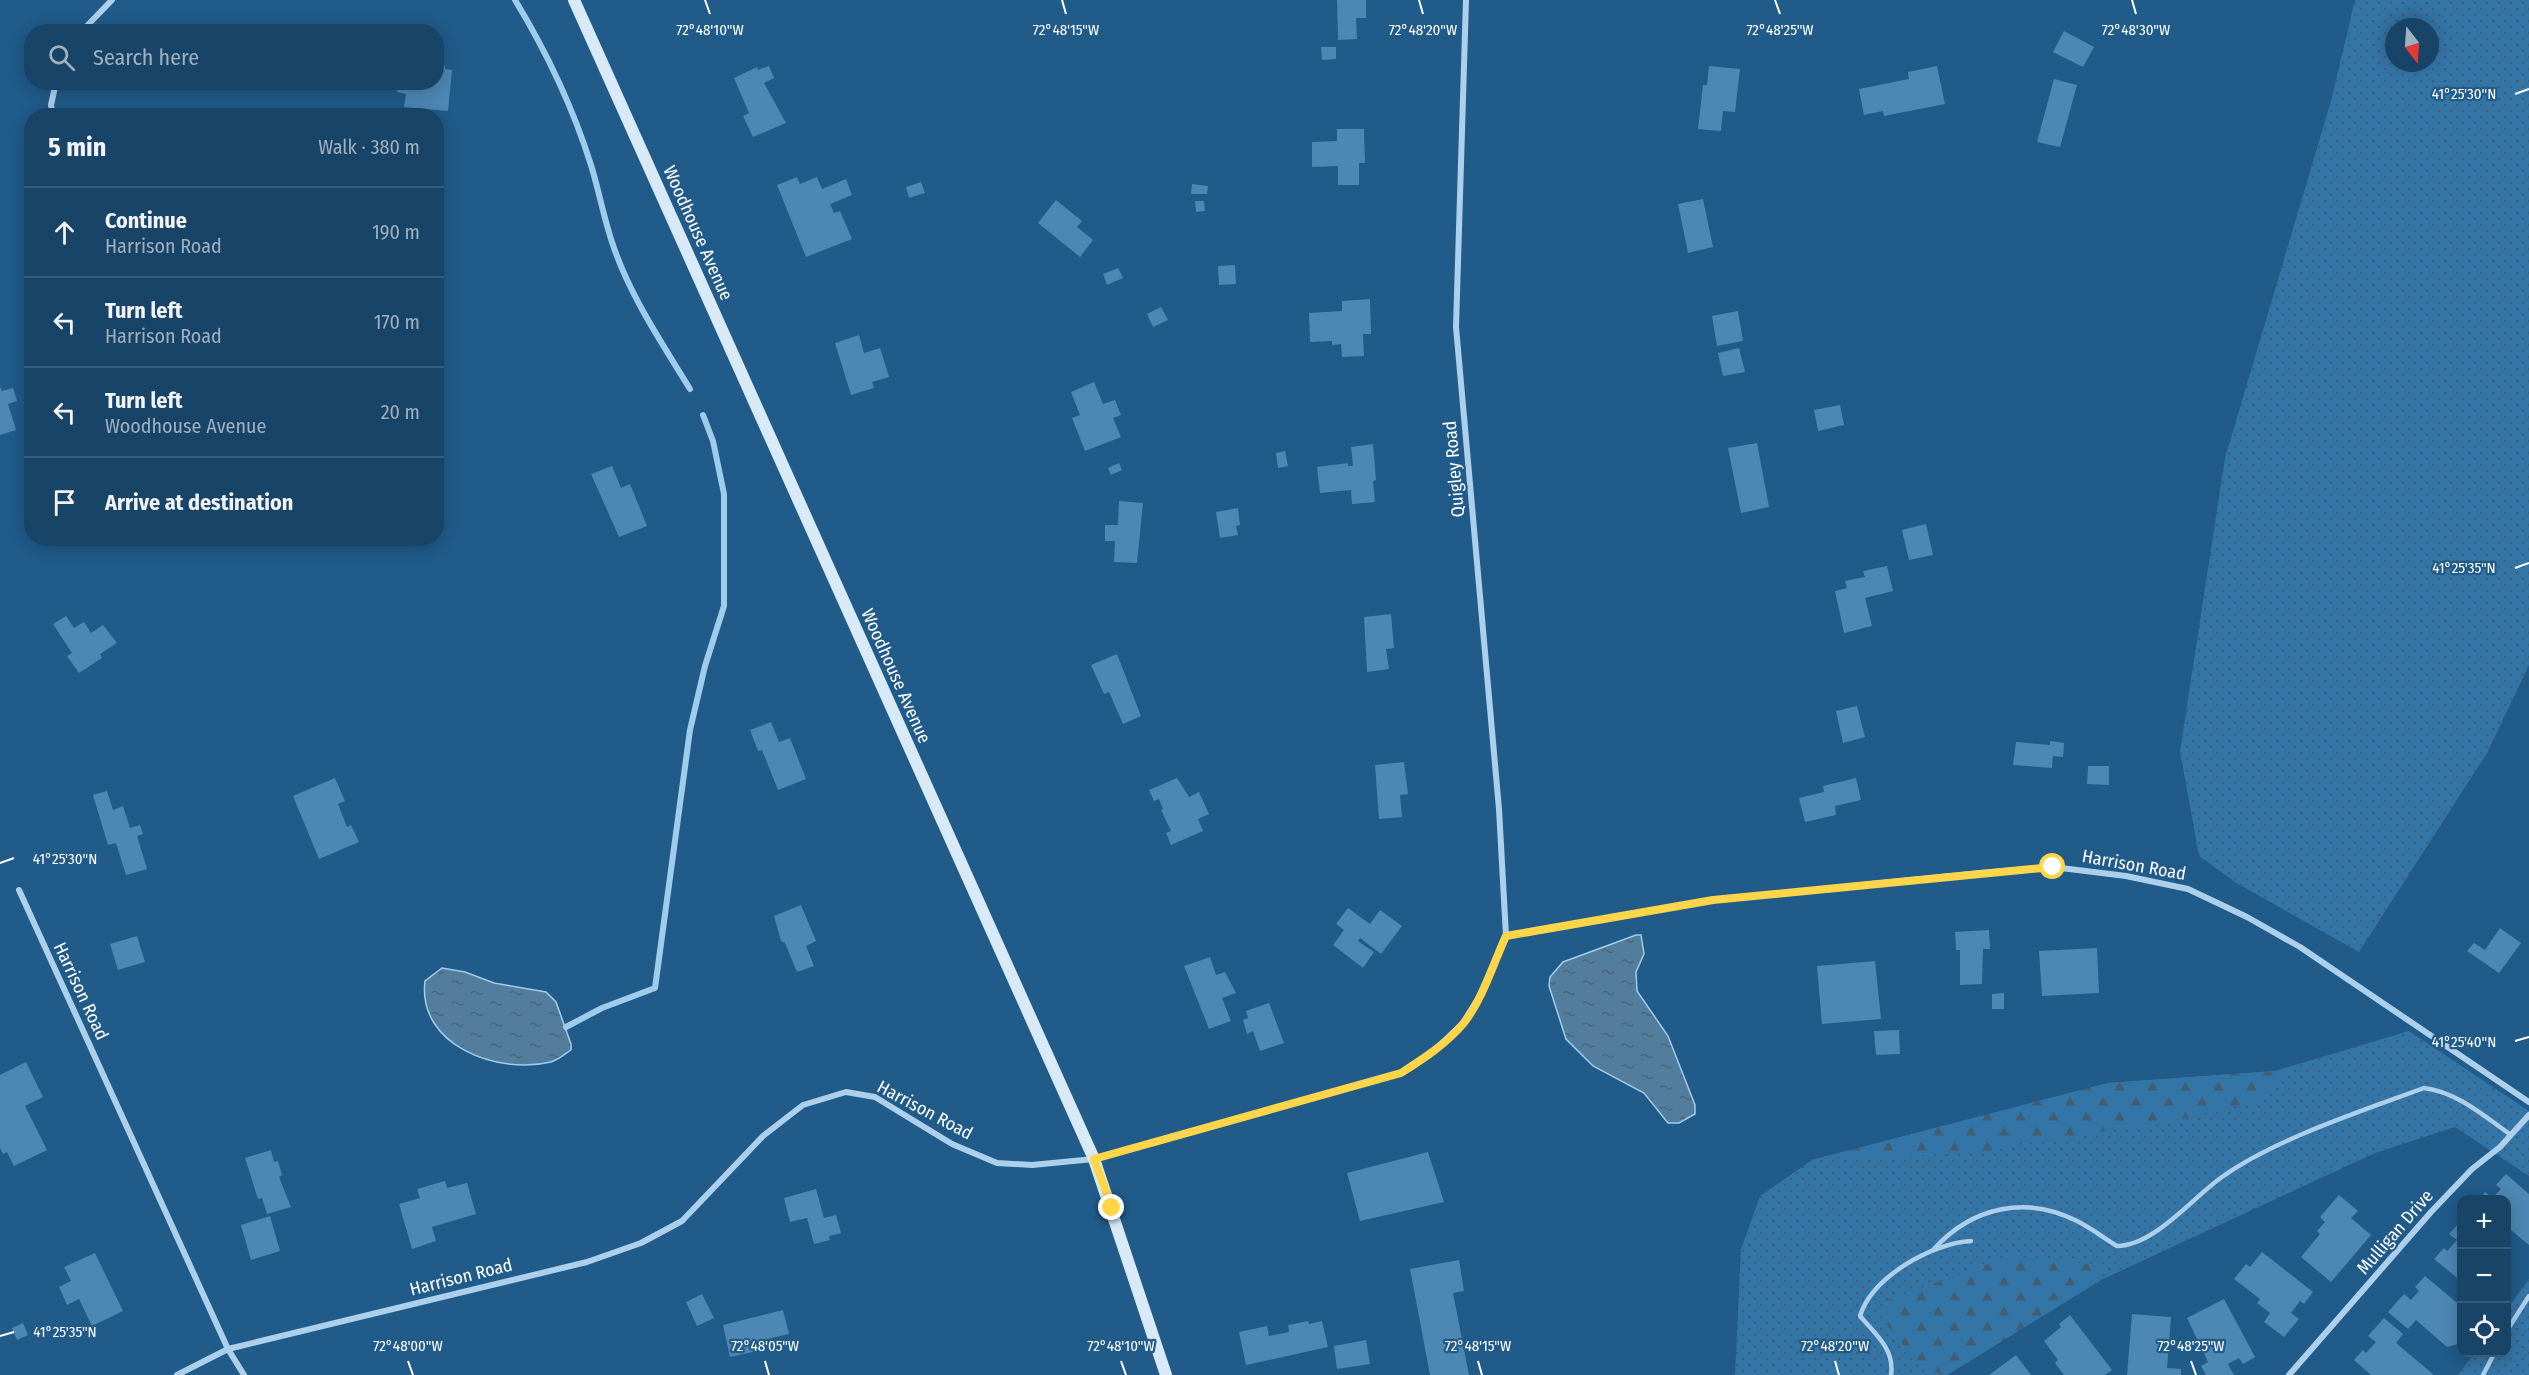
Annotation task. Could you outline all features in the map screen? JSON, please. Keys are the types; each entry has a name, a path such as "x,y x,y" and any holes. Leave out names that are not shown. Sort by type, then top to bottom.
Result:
{"main road":[{"name":"Woodhouse Avenue","path":"574,0 1094,1159 1166,1375"}],"street":[{"path":"89,24 112,0"},
{"name":"Quigley Road","path":"1466,0 1456,327 1499,809 1506,936"},
{"path":"52,108 55,90"},
{"name":"Harrison Road","path":"19,890 228,1349 586,1262 641,1244 682,1221 762,1136 803,1105 846,1092 875,1096 952,1144 997,1163 1032,1165 1094,1159 1401,1073 1436,1049 1463,1023 1479,997 1506,936 1713,900 2053,867 2126,876 2188,889 2247,917 2300,947 2529,1102"},
{"name":"Mulligan Drive","path":"2289,1375 2431,1212 2529,1115"},
{"path":"177,1375 228,1349 244,1375"}],"lane":[{"path":"1891,1375 1893,1364 1886,1347 1860,1316 1863,1305 1875,1287 1934,1249 1969,1219 2016,1206 2036,1206 2078,1221 2116,1246 2139,1242 2222,1177 2252,1158 2424,1088 2438,1090 2456,1098 2511,1135"},
{"path":"1934,1249 1953,1242 1971,1241"},
{"path":"2511,1324 2529,1296"},
{"path":"2483,1375 2493,1357"}],"green space":[{"path":"2355,0 2529,0 2529,665 2487,753 2359,952 2238,884 2199,856 2180,751 2225,458 2331,101"},
{"path":"2409,1031 2529,1111 2529,1176 2455,1127 2375,1153 2101,1280 1947,1375 1735,1375 1741,1249 1760,1196 1812,1160 2108,1083 2275,1071"},
{"path":"2297,1065 2254,1102 2140,1128 2124,1126 2071,1139 2028,1143 1986,1152 1812,1160 2108,1083 2275,1071"},
{"path":"2012,1256 2101,1265 2101,1280 1947,1375 1938,1373 1919,1361 1881,1316 1884,1301"},
{"path":"2529,1279 2529,1375 2458,1375 2472,1357 2511,1357 2511,1304"}],"water":[{"path":"1641,935 1644,954 1636,972 1637,991 1668,1036 1695,1105 1695,1114 1679,1123 1668,1123 1644,1093 1593,1066 1566,1039 1549,986 1550,977 1563,962"},
{"path":"442,968 465,972 494,983 546,992 556,1002 571,1050 554,1061 530,1065 507,1064 485,1059 465,1050 447,1038 434,1022 426,1003 425,981"}],"building":[{"path":"1337,0 1366,0 1366,18 1356,18 1357,39 1338,40"},
{"path":"2064,31 2094,47 2083,67 2053,52"},
{"path":"1321,47 1336,47 1336,59 1322,60"},
{"path":"444,65 445,69 452,70 448,111 444,111 444,108 404,107 406,94 397,92 397,90 444,90"},
{"path":"769,66 774,78 764,83 786,123 753,137 743,116 749,113 734,78 757,67 758,70"},
{"path":"1709,66 1740,69 1735,112 1723,111 1721,131 1698,129 1703,85 1707,85"},
{"path":"1937,66 1945,104 1884,116 1883,111 1864,115 1859,89 1909,79 1908,72"},
{"path":"2054,79 2077,85 2060,147 2037,142"},
{"path":"1337,129 1364,129 1365,163 1359,163 1359,185 1338,185 1338,166 1312,167 1312,142 1337,141"},
{"path":"797,177 800,184 817,177 822,189 846,179 852,195 830,204 834,213 840,211 852,239 806,257 777,185"},
{"path":"921,182 925,193 909,198 906,187"},
{"path":"1192,184 1208,186 1207,194 1191,194"},
{"path":"1703,199 1713,247 1688,253 1678,204"},
{"path":"1056,200 1082,221 1077,227 1093,240 1080,257 1038,223"},
{"path":"1195,201 1204,201 1205,211 1196,212"},
{"path":"1235,265 1236,284 1219,285 1218,266"},
{"path":"1118,268 1123,278 1107,285 1103,274"},
{"path":"1370,299 1371,334 1363,334 1364,356 1342,357 1341,344 1332,345 1332,341 1310,342 1309,313 1342,311 1342,301"},
{"path":"1161,307 1168,320 1153,327 1147,314"},
{"path":"1738,311 1743,341 1717,346 1712,316"},
{"path":"859,335 864,353 880,348 889,377 872,382 874,388 851,395 835,343"},
{"path":"1739,348 1745,372 1723,376 1718,353"},
{"path":"1094,382 1103,404 1115,400 1121,415 1113,418 1121,437 1085,451 1072,418 1080,415 1071,392"},
{"path":"0,387 2,391 13,388 17,401 8,404 16,430 0,435"},
{"path":"1840,405 1844,425 1818,431 1814,410"},
{"path":"1757,443 1769,507 1741,513 1728,448"},
{"path":"1373,444 1375,502 1352,504 1351,490 1320,493 1317,467 1348,463 1348,466 1353,466 1351,447"},
{"path":"1285,451 1288,466 1278,468 1276,453"},
{"path":"1119,463 1122,470 1111,475 1108,468"},
{"path":"612,466 621,488 630,484 647,526 619,537 591,474"},
{"path":"1119,501 1143,503 1137,563 1114,562 1115,541 1105,541 1105,525 1118,525"},
{"path":"1238,508 1240,525 1236,526 1238,535 1220,538 1216,512"},
{"path":"1926,524 1933,555 1909,560 1902,530"},
{"path":"1887,566 1893,591 1865,598 1872,626 1844,633 1835,591 1847,588 1845,581 1865,577 1863,571"},
{"path":"1391,614 1394,648 1386,649 1389,669 1367,672 1364,617"},
{"path":"66,616 74,628 84,622 91,633 103,625 117,643 100,654 102,658 79,673 67,656 72,653 53,624"},
{"path":"1117,654 1141,716 1123,724 1109,692 1104,694 1091,665"},
{"path":"1857,706 1865,737 1843,743 1836,711"},
{"path":"771,722 779,742 790,738 806,779 778,790 762,750 758,751 750,730"},
{"path":"2050,741 2064,743 2063,757 2053,756 2052,768 2013,765 2016,742 2050,745"},
{"path":"1404,762 1408,794 1400,795 1402,817 1379,819 1375,765"},
{"path":"2088,766 2109,766 2109,785 2087,784"},
{"path":"335,778 345,801 338,804 347,827 351,825 359,842 319,859 293,796"},
{"path":"1177,778 1189,797 1199,792 1209,814 1198,819 1203,831 1171,845 1166,833 1171,831 1161,810 1163,809 1159,799 1154,801 1149,790"},
{"path":"1856,778 1861,800 1835,806 1836,815 1805,822 1799,798 1824,792 1823,786"},
{"path":"107,791 113,810 123,806 130,828 140,825 143,834 137,836 147,869 126,875 116,843 108,845 93,795"},
{"path":"801,905 816,941 806,946 814,966 797,972 785,943 781,941 774,916"},
{"path":"1348,908 1370,924 1380,910 1402,926 1381,954 1360,938 1358,941 1374,952 1363,968 1333,945 1344,930 1336,924"},
{"path":"2500,928 2521,943 2499,973 2467,951 2474,943 2485,950"},
{"path":"1989,930 1990,949 1983,949 1982,984 1960,985 1960,950 1956,950 1955,932"},
{"path":"137,936 145,962 118,970 110,944"},
{"path":"2097,948 2099,993 2042,996 2039,951"},
{"path":"1210,957 1216,975 1225,972 1236,993 1222,998 1231,1021 1209,1029 1184,966"},
{"path":"1875,961 1881,1019 1822,1024 1817,966"},
{"path":"2004,993 2004,1009 1992,1009 1992,994"},
{"path":"1269,1003 1284,1043 1260,1051 1253,1031 1247,1034 1243,1020 1248,1018 1246,1011"},
{"path":"1899,1030 1900,1054 1876,1055 1874,1031"},
{"path":"26,1062 43,1097 25,1106 47,1150 14,1166 7,1152 3,1154 0,1148 0,1075"},
{"path":"271,1150 274,1162 278,1161 282,1175 279,1177 291,1207 267,1214 262,1198 258,1199 245,1158"},
{"path":"1428,1152 1444,1202 1360,1221 1347,1173"},
{"path":"2506,1174 2529,1194 2529,1245 2511,1230 2511,1195 2495,1195 2501,1189 2496,1185"},
{"path":"445,1181 447,1188 467,1183 476,1214 432,1227 436,1241 412,1249 399,1204 420,1198 417,1189"},
{"path":"816,1189 824,1218 836,1215 841,1233 829,1236 830,1240 814,1244 807,1218 790,1222 784,1198"},
{"path":"2339,1195 2358,1211 2351,1218 2371,1235 2331,1282 2301,1257 2320,1234 2317,1231 2325,1222 2320,1217"},
{"path":"270,1216 280,1251 251,1260 241,1225"},
{"path":"2457,1225 2457,1240 2449,1234"},
{"path":"2457,1240 2457,1278 2434,1259 2444,1248 2447,1251"},
{"path":"2262,1252 2313,1292 2304,1304 2300,1301 2291,1313 2299,1319 2284,1337 2264,1322 2270,1313 2257,1303 2260,1299 2234,1279 2246,1264 2250,1267"},
{"path":"95,1253 123,1311 92,1326 79,1299 67,1305 59,1287 71,1281 64,1267"},
{"path":"1459,1260 1464,1291 1453,1293 1469,1375 1430,1375 1410,1269"},
{"path":"2425,1276 2457,1303 2457,1344 2447,1347 2416,1320 2408,1329 2388,1312 2404,1294 2411,1300 2419,1291 2415,1287"},
{"path":"702,1294 714,1318 697,1326 686,1302"},
{"path":"2224,1299 2255,1357 2243,1364 2239,1358 2228,1364 2234,1375 2206,1375 2201,1366 2208,1362 2187,1318"},
{"path":"783,1310 789,1334 755,1342 757,1351 730,1357 723,1325"},
{"path":"2132,1314 2171,1317 2167,1368 2181,1369 2181,1375 2127,1375"},
{"path":"2070,1315 2112,1370 2105,1375 2064,1375 2055,1363 2058,1360 2044,1341 2061,1327 2059,1324"},
{"path":"2384,1318 2403,1334 2396,1343 2434,1375 2371,1375 2354,1360 2363,1350 2366,1353 2376,1342 2368,1336"},
{"path":"1308,1321 1309,1324 1322,1321 1328,1347 1246,1365 1239,1332 1267,1326 1269,1336 1289,1332 1288,1325"},
{"path":"23,1323 28,1335 17,1340 12,1328"},
{"path":"1366,1340 1370,1364 1337,1369 1334,1346"},
{"path":"2016,1355 2031,1375 1989,1375"}],"waterway":[{"path":"515,0 548,60 576,122 591,165 613,245 628,283 690,389"},
{"path":"566,1027 602,1008 655,988 690,730 705,666 724,606 724,494 713,441 703,415"}],"route":[{"path":"1112,1208 1094,1159 1401,1073 1416,1063 1436,1049 1463,1023 1479,997 1506,936 1713,900 2053,867"}]}
